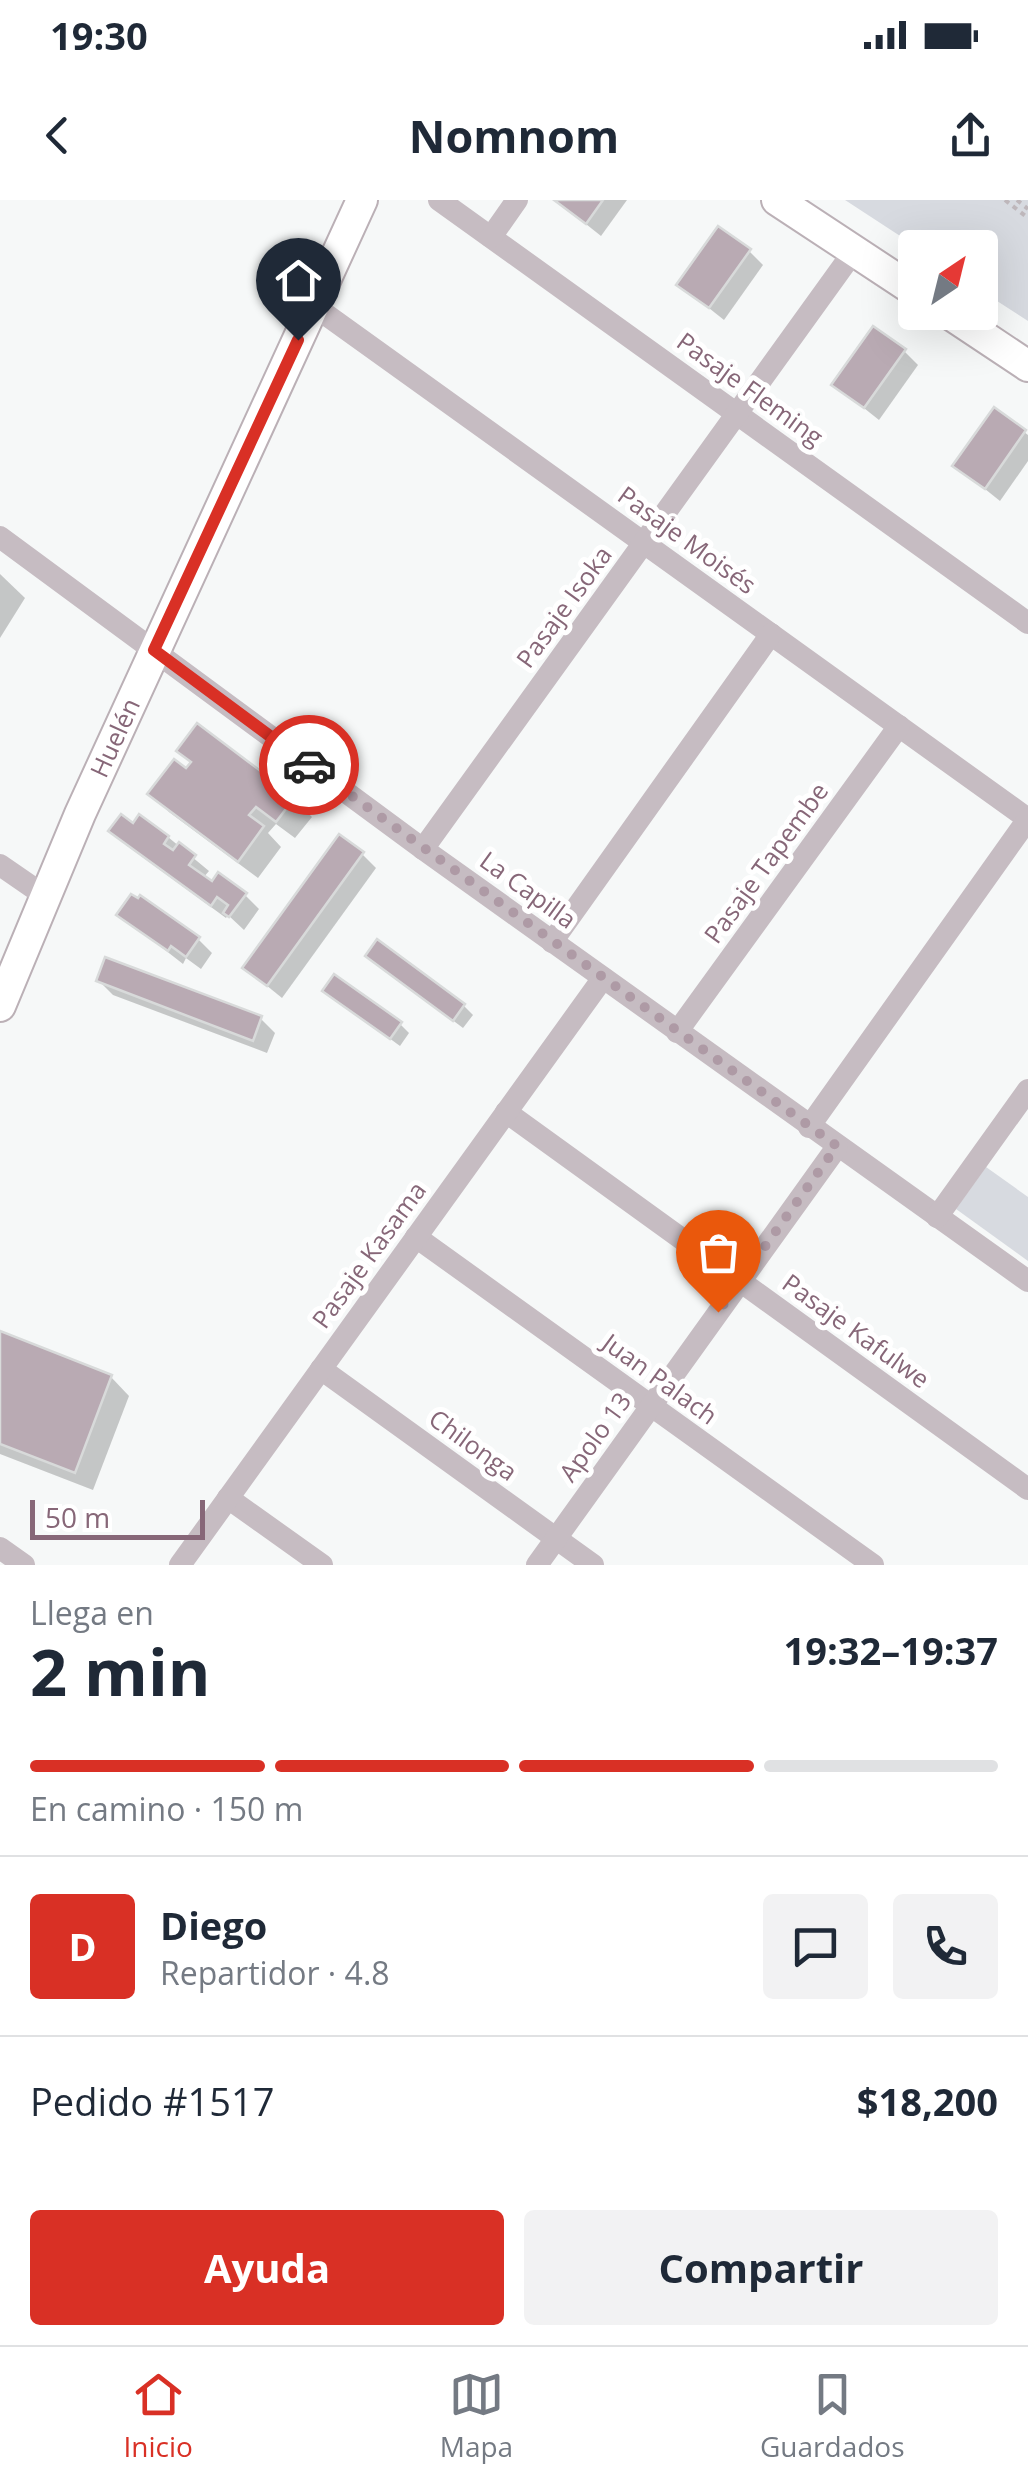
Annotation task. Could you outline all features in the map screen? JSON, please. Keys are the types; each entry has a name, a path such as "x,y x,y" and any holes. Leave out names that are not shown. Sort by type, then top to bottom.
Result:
{"main road":[{"name":"Huelén","path":"0,1006 44,896 154,650 362,200"},
{"path":"777,200 898,280"},
{"path":"975,330 1028,366"}],"street":[{"name":"Pasaje Fleming","path":"439,200 1028,623"},
{"path":"491,237 518,200"},
{"name":"Pasaje Isoka","path":"424,849 854,250"},
{"name":"Pasaje Moisés","path":"314,306 1028,819"},
{"name":"La Capilla","path":"0,537 552,942 1028,1281"},
{"path":"552,942 771,634"},
{"name":"Pasaje Tapembe","path":"677,1032 900,726"},
{"path":"809,1127 1028,819"},
{"path":"0,866 44,896"},
{"name":"Pasaje Kasama","path":"180,1565 603,978"},
{"path":"937,1217 1028,1090"},
{"name":"Pasaje Kafulwe","path":"506,1112 1028,1488"},
{"name":"Apolo 13","path":"537,1565 837,1146"},
{"name":"Juan Palach","path":"416,1237 872,1565"},
{"name":"Chilonga","path":"321,1369 593,1565"},
{"path":"228,1498 322,1565"},
{"path":"0,1548 24,1565"}],"path":[{"path":"1005,200 1028,218"},
{"path":"1017,200 1028,209"}],"shaded area":[{"path":"845,200 1028,200 1028,321 998,302 998,230 898,230 898,235"},
{"path":"986,1167 1028,1197 1028,1261 956,1209"}],"building":[{"path":"554,200 603,200 586,224"},
{"path":"718,226 751,249 709,308 676,285"},
{"path":"873,326 906,349 864,408 831,385"},
{"path":"994,407 1026,430 985,489 952,466"},
{"path":"197,723 295,797 276,822 256,807 249,815 264,826 238,862 147,794 174,759 186,768 191,762 176,751"},
{"path":"121,814 133,823 139,814 169,836 164,844 173,850 179,842 196,855 189,865 212,881 218,872 247,893 229,917 223,913 228,905 217,897 211,906 108,831"},
{"path":"339,834 364,852 267,986 242,968"},
{"path":"131,894 138,898 140,895 200,937 186,957 171,946 168,951 116,915"},
{"path":"377,939 465,1004 453,1021 365,956"},
{"path":"105,957 262,1016 253,1041 96,981"},
{"path":"334,974 402,1022 390,1039 322,991"},
{"path":"0,1331 112,1375 75,1473 0,1444"}],"way so far":[{"path":"309,765 837,1146 718,1312"}],"route":[{"path":"298,340 154,650 309,765"}]}
